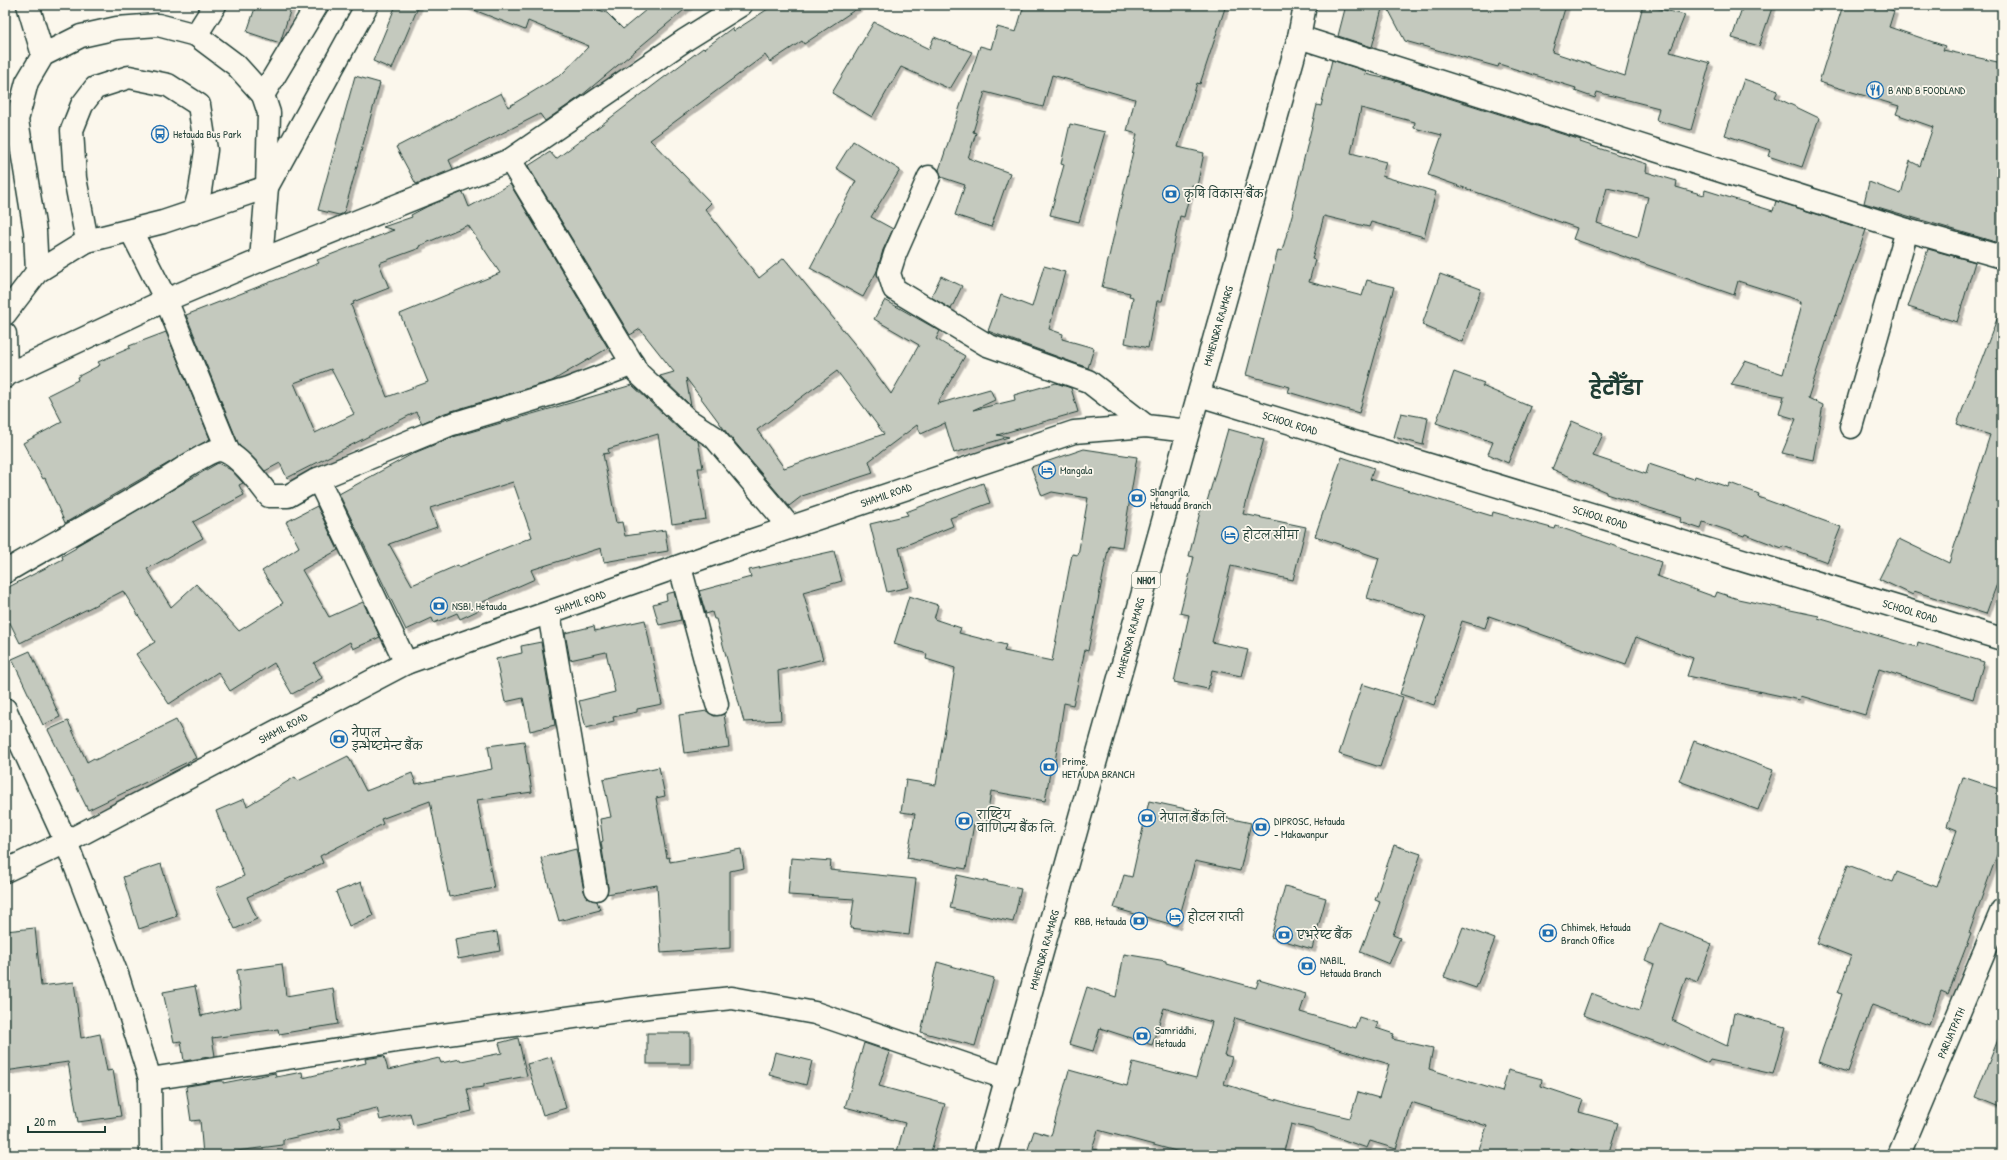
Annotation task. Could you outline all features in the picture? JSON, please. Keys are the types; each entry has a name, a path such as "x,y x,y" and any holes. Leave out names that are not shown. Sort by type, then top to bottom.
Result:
{"main road":[{"path":"28,5 43,55"},
{"path":"196,35 215,5"},
{"path":"263,95 317,5"},
{"path":"5,314 37,272 87,241 131,231 194,212 267,187 367,5"},
{"path":"5,334 5,376 166,300 261,260 510,160 685,40 741,5"},
{"name":"MAHENDRA RAJMARG","path":"985,1155 1008,1079 1188,431 1300,37 1305,5"},
{"path":"37,272 35,231 17,120 27,82 43,55 81,36 117,28 158,25 196,35 236,65 263,95 269,114 267,187 261,260"},
{"path":"1300,37 1907,230 2002,257"},
{"path":"87,241 75,178 72,130 82,105 95,88 129,77 168,85 198,105 206,150 200,191 194,212"},
{"path":"510,160 638,373 688,420 714,438 790,527"},
{"path":"929,177 895,254 889,273 894,289 987,345 1088,381 1146,426"},
{"path":"1851,427 1907,230"},
{"path":"131,231 166,300 229,453"},
{"path":"5,572 56,542 136,499 189,464 218,450 229,453 252,473 269,496 288,496 318,479 449,425 568,389 632,364"},
{"name":"SCHOOL ROAD","path":"1199,395 2002,639"},
{"name":"SHAMIL ROAD","path":"5,871 66,842 406,663 790,527 1074,432 1146,426 1188,431"},
{"path":"318,479 406,663"},
{"path":"680,567 717,704"},
{"path":"549,613 596,889"},
{"path":"5,709 66,842 118,977 150,1080 151,1155"},
{"name":"PARIJATPATH","path":"1899,1155 2002,910"},
{"path":"150,1080 405,1040 655,1006 732,998 815,1013 1008,1079"}],"building":[{"path":"256,5 292,5 280,43 247,32"},
{"path":"396,5 419,5 392,69 373,61"},
{"path":"464,5 586,5 607,13 623,29 652,5 690,5 581,96 545,121 540,114 449,160 453,169 416,184 396,147 501,93 508,107 562,74 589,46 528,21 525,30"},
{"path":"774,5 862,5 804,44 802,41 770,62 765,55 650,140 711,203 705,209 759,278 784,258 857,347 891,394 919,345 874,319 885,300 940,331 936,339 965,356 937,404 990,389 995,400 973,410 1015,400 1014,395 1056,383 1071,388 1078,412 997,435 1009,437 954,453 945,423 921,434 917,425 869,461 873,473 802,496 789,506 727,433 686,378 691,406 660,376 674,372 640,329 630,335 528,166 550,152 556,159 703,48 704,49 732,28 734,31","holes":["837,371 884,434 784,468 757,430"]},
{"path":"1024,5 1226,5 1200,84 1197,83 1178,147 1204,153 1197,186 1192,185 1184,217 1180,216 1162,301 1157,301 1148,348 1125,343 1133,297 1129,296 1130,293 1102,287 1137,134 1127,131 1135,99 1052,75 1043,107 985,92 973,132 976,133 968,158 1010,173 991,227 955,215 965,185 941,177 939,170 980,46 991,49 997,27 1016,32"},
{"path":"1346,5 1383,5 1372,47 1338,36"},
{"path":"1386,5 1566,5 1552,52 1625,76 1643,5 1685,15 1670,52 1710,63 1691,130 1656,120 1659,108 1597,92 1595,98 1575,91 1576,88 1499,64 1498,67 1405,41"},
{"path":"1743,5 1773,5 1759,46 1732,38"},
{"path":"1843,5 1876,5 1894,11 1889,27 1945,46 1943,50 2002,63 2002,244 1864,203 1869,182 1901,194 1910,161 1920,166 1933,127 1896,114 1899,106 1819,82"},
{"path":"874,22 929,49 934,37 972,52 950,89 901,67 872,117 832,93"},
{"path":"1332,60 1366,71 1365,74 1392,80 1581,140 1580,142 1647,164 1646,172 1677,181 1676,187 1704,195 1705,190 1773,211 1776,201 1866,230 1836,316 1835,315 1808,398 1823,405 1813,460 1782,453 1796,419 1779,414 1784,396 1731,385 1745,361 1783,374 1802,304 1800,304 1801,301 1738,281 1734,295 1573,239 1577,228 1428,175 1442,135 1414,128 1415,122 1361,108 1351,153 1386,162 1382,176 1436,192 1424,237 1371,222 1369,227 1324,216 1312,259 1315,260 1309,282 1362,296 1367,280 1394,287 1359,413 1288,392 1290,387 1246,375 1278,250 1282,251 1294,208 1292,208 1317,105 1321,106","holes":["1607,188 1648,197 1638,237 1597,223"]},
{"path":"355,76 380,83 344,213 339,215 318,210"},
{"path":"1744,79 1778,91 1775,97 1819,118 1802,167 1768,156 1770,150 1725,135"},
{"path":"1070,124 1105,132 1079,222 1050,215 1064,165 1061,164"},
{"path":"853,141 900,170 871,217 893,229 883,250 877,271 863,297 810,268 856,181 836,168"},
{"path":"510,184 608,348 552,381 445,413 422,423 416,412 287,478 280,463 265,471 239,445 186,315 319,263 317,260 394,230 383,227 412,217 411,215 428,206 463,192 469,207","holes":["468,225 500,273 400,314 428,382 387,397 351,305 354,304 353,302 389,288 379,263 420,248 419,246","331,369 354,414 315,433 294,383"]},
{"path":"1928,249 1975,262 1957,322 1908,307"},
{"path":"1044,266 1065,272 1049,329 1063,334 1062,339 1094,348 1088,368 988,331 1001,295 1032,307"},
{"path":"1440,274 1481,289 1462,342 1422,325"},
{"path":"941,276 962,286 951,309 931,297"},
{"path":"2000,311 2002,311 2002,570 1986,614 1914,591 1913,595 1879,579 1899,539 1949,563 1990,435 1957,424"},
{"path":"166,332 210,439 65,523 45,478 43,479 23,443 62,422 48,395 78,380 77,377 100,365 98,362 130,348 129,346"},
{"path":"1454,372 1484,383 1482,386 1531,407 1508,463 1488,454 1493,442 1436,423"},
{"path":"632,385 679,429 698,441 703,468 698,468 706,519 672,524 658,434 608,449 609,453 603,454 616,523 622,522 625,536 665,530 668,551 604,562 601,548 531,570 535,579 476,605 479,610 460,619 457,613 434,623 432,618 406,630 339,494 414,453 453,437","holes":["513,482 532,537 459,567 458,565 412,585 389,544 437,527 430,508"]},
{"path":"1401,413 1428,418 1423,445 1394,437"},
{"path":"1572,421 1603,434 1593,456 1646,474 1649,464 1694,479 1695,476 1728,487 1730,483 1759,494 1758,497 1841,527 1827,562 1783,546 1782,548 1745,534 1744,536 1703,522 1701,529 1680,522 1681,518 1606,494 1606,492 1552,469"},
{"path":"1228,429 1264,439 1243,514 1306,527 1293,580 1231,566 1212,642 1248,650 1241,676 1212,670 1208,689 1174,682 1189,615 1180,613 1194,557 1189,556 1202,504 1206,505"},
{"path":"1084,449 1137,457 1122,547 1109,545 1088,651 1085,650 1073,705 1064,703 1055,762 1052,761 1045,801 991,791 986,826 974,824 966,869 907,858 915,814 901,812 906,780 936,785 955,668 926,659 927,654 894,644 909,596 938,605 934,619 961,628 959,633 1006,645 1004,651 1052,661 1072,554 1078,555 1088,498 1052,492 1042,496 1031,467"},
{"path":"1342,457 1374,468 1370,479 1492,516 1493,512 1555,529 1556,526 1661,562 1657,576 1715,597 1717,592 1738,599 1819,616 1818,618 1917,647 1918,642 1984,662 1973,699 1879,669 1865,715 1801,696 1800,700 1687,676 1693,658 1636,637 1626,664 1489,616 1485,628 1462,621 1434,705 1400,694 1426,616 1367,598 1379,558 1315,536"},
{"path":"218,463 231,470 243,483 239,485 244,495 193,522 203,538 147,569 171,607 196,584 239,631 283,603 262,571 299,547 286,522 317,506 338,550 302,570 329,617 363,602 380,637 353,649 350,642 314,663 322,678 292,694 274,663 230,691 218,672 169,704 136,654 155,642 123,591 20,643 5,613 5,589 63,559 62,556 76,548 76,546"},
{"path":"983,483 990,503 950,518 953,526 899,548 909,587 887,592 870,524 908,515 906,512"},
{"path":"834,551 842,581 803,592 823,659 778,671 781,720 744,722 716,619 714,619 712,612 706,614 699,591 751,577 749,570"},
{"path":"674,592 681,620 659,625 653,604 667,600 666,594"},
{"path":"645,620 662,704 637,709 637,712 613,717 614,721 586,728 579,701 615,692 606,652 570,660 565,633 594,626 595,631"},
{"path":"541,642 555,725 530,731 523,698 505,702 496,659 522,653 521,646"},
{"path":"30,651 60,717 43,725 12,659"},
{"path":"1362,684 1403,697 1380,767 1339,754"},
{"path":"707,711 714,716 724,714 729,747 684,753 679,715"},
{"path":"176,720 196,758 88,810 48,730 68,721 87,762 94,758 95,760"},
{"path":"524,741 532,792 477,800 494,888 449,897 430,801 381,819 383,824 320,856 323,863 247,897 257,919 235,929 216,888 244,876 226,831 224,832 216,811 244,799 247,806 295,777 298,781 348,756 366,791 412,773 416,784 492,769 488,746"},
{"path":"1694,741 1773,770 1758,810 1679,781"},
{"path":"659,767 665,796 656,798 667,858 669,857 670,862 741,849 744,868 730,871 730,948 661,953 657,885 607,894 608,887 601,842 603,841 600,819 611,817 603,779"},
{"path":"1963,777 2002,790 2002,841 1969,933 1971,934 1948,994 1941,991 1929,1025 1872,1005 1848,1072 1818,1062 1842,994 1838,993 1851,956 1817,943 1848,865 1893,882 1897,872 1937,887 1957,830 1947,826"},
{"path":"1149,801 1251,823 1240,871 1195,861 1177,926 1114,908 1124,875 1132,877"},
{"path":"1394,845 1421,854 1393,935 1400,938 1389,964 1360,952 1380,902 1375,900"},
{"path":"576,849 584,891 587,897 597,901 600,910 559,921 541,858"},
{"path":"791,858 831,861 830,870 916,879 909,935 850,928 854,899 788,895"},
{"path":"161,864 177,916 139,929 123,877"},
{"path":"957,875 1021,889 1013,922 950,908"},
{"path":"361,882 373,916 349,926 336,892"},
{"path":"1285,886 1326,898 1312,949 1271,937"},
{"path":"1660,923 1712,944 1697,982 1686,977 1672,1020 1727,1046 1734,1013 1786,1027 1773,1074 1710,1060 1708,1063 1665,1043 1664,1045 1583,1015 1591,993 1639,1011 1654,964 1645,960"},
{"path":"1463,927 1495,939 1476,988 1444,977"},
{"path":"35,928 41,986 74,982 81,1038 100,1034 107,1071 113,1070 121,1116 78,1122 68,1062 5,1071 5,971 9,971 5,931"},
{"path":"497,932 500,951 458,959 455,939"},
{"path":"1124,954 1166,961 1166,963 1256,988 1259,980 1306,994 1300,1012 1355,1028 1359,1017 1378,1023 1376,1028 1394,1034 1392,1039 1433,1048 1429,1069 1502,1092 1508,1070 1542,1079 1541,1086 1583,1100 1579,1112 1618,1123 1608,1155 1591,1155 1571,1149 1570,1155 1477,1155 1487,1126 1411,1102 1396,1149 1370,1141 1367,1148 1312,1129 1291,1124 1283,1155 1191,1155 1098,1130 1092,1149 1097,1150 1096,1155 1026,1155 1034,1131 1051,1136 1069,1070 1127,1086 1133,1062 1196,1078 1212,1022 1164,1008 1152,1045 1100,1028 1093,1051 1069,1044 1087,987 1116,997","holes":["1235,1018 1389,1064 1379,1098 1358,1092 1350,1118 1294,1105 1224,1084 1232,1057 1224,1055"]},
{"path":"937,962 994,978 975,1046 921,1032"},
{"path":"282,964 286,996 333,988 338,1024 279,1034 278,1029 212,1038 215,1056 184,1061 181,1041 174,1042 163,992 195,986 201,1016 241,1007 237,970"},
{"path":"2002,1032 2002,1108 1975,1097"},
{"path":"647,1033 690,1033 690,1064 647,1064"},
{"path":"518,1038 527,1076 484,1084 484,1087 467,1089 472,1111 413,1125 410,1113 380,1120 377,1108 338,1117 341,1127 283,1140 283,1145 229,1152 230,1155 203,1155 200,1120 191,1121 186,1087 188,1086 218,1081 223,1081 223,1083 275,1073 276,1077 302,1072 303,1078 366,1063 365,1059 384,1056 388,1070 439,1058 441,1063 460,1059 461,1061 502,1053 499,1043"},
{"path":"864,1043 890,1052 879,1086 945,1104 930,1155 896,1155 905,1123 845,1107"},
{"path":"775,1052 812,1061 806,1085 769,1075"},
{"path":"551,1057 566,1108 543,1115 527,1064"}],"place":[{"name":"B AND B FOODLAND","path":"1875,90"},
{"name":"Hetauda Bus Park","path":"160,134"},
{"name":"कृषि विकास बैंक","path":"1171,194"},
{"name":"Mangala","path":"1047,470"},
{"name":"Shangrila, Hetauda Branch","path":"1137,498"},
{"name":"होटल सीमा","path":"1230,535"},
{"name":"NSBI, Hetauda","path":"439,606"},
{"name":"नेपाल इन्भेष्टमेन्ट बैंक","path":"339,739"},
{"name":"Prime, HETAUDA BRANCH","path":"1049,767"},
{"name":"नेपाल बैंक लि.","path":"1147,818"},
{"name":"राष्ट्रिय वाणिज्य बैंक लि.","path":"964,821"},
{"name":"DIPROSC, Hetauda - Makawanpur","path":"1261,827"},
{"name":"होटल राप्ती","path":"1175,917"},
{"name":"RBB, Hetauda","path":"1139,921"},
{"name":"Chhimek, Hetauda Branch Office","path":"1548,933"},
{"name":"एभरेष्ट बैंक","path":"1284,935"},
{"name":"NABIL, Hetauda Branch","path":"1307,966"},
{"name":"Samriddhi, Hetauda","path":"1142,1036"}],"district":[{"name":"हेटौँडा","path":"1616,388"}]}
